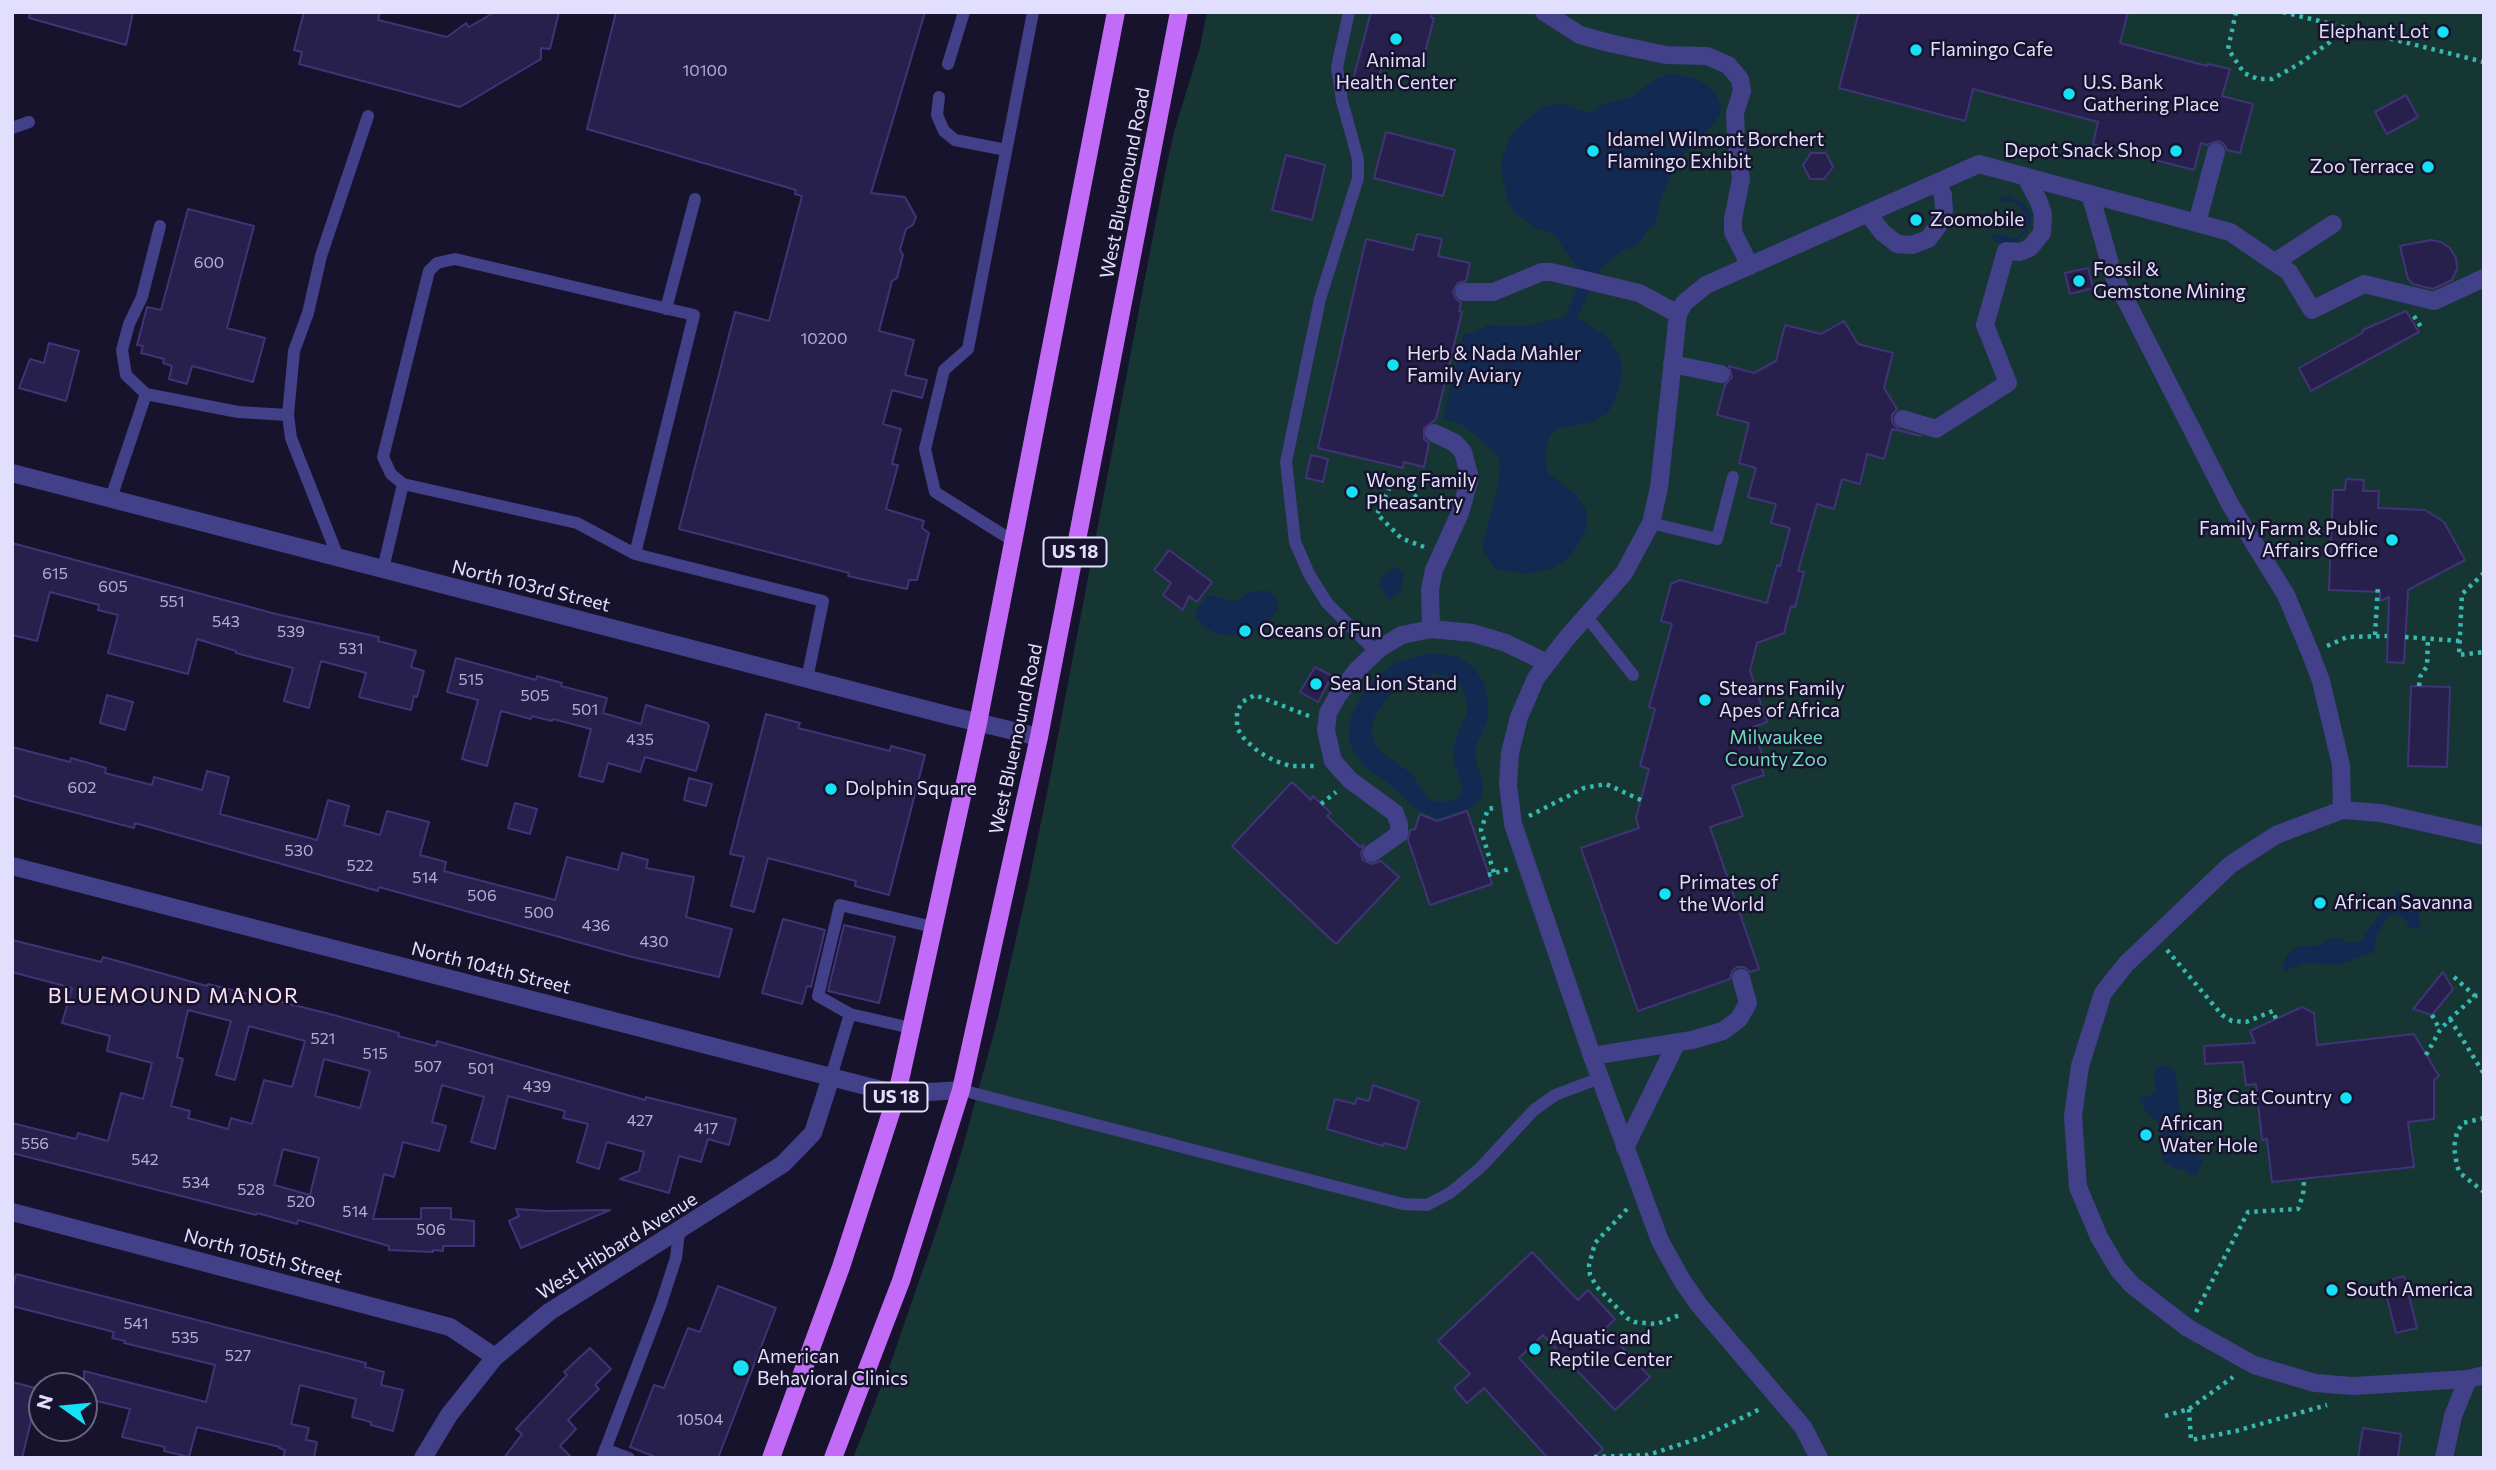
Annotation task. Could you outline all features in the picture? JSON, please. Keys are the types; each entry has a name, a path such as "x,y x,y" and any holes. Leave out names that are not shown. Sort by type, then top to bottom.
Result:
{"main road":[{"name":"US 18","path":"771,1458 841,1267 897,1094 978,723 1116,12"},
{"name":"West Bluemound Road","path":"833,1458 901,1281 961,1090 1039,737 1179,12"}],"street":[{"path":"1544,12 1580,35 1666,55 1707,56 1728,65 1740,79 1742,91 1735,113 1741,179 1733,232 1750,266"},
{"path":"2197,223 2216,152"},
{"path":"1819,1458 1803,1427 1699,1305 1660,1241 1592,1056 1513,824 1508,784 1510,753 1519,717 1536,678 1624,573 1651,523 1659,488 1678,314 1684,303 1706,285 1979,164 2230,232 2289,272 2312,310 2364,284 2434,301 2484,278"},
{"path":"1903,419 1936,429 2008,383 1985,325 2006,251 2020,252 2030,248 2042,233 2043,214 2026,177"},
{"path":"1868,214 1882,232 1897,244 1913,245 1927,239 1938,226 1944,210 1943,195 1937,183"},
{"path":"2090,194 2114,277 2231,506 2286,595 2310,652 2321,681 2341,765 2342,810"},
{"path":"2275,262 2333,224"},
{"path":"1464,292 1493,292 1542,272 1564,274 1639,293 1678,314"},
{"path":"1672,364 1721,374"},
{"path":"1431,629 1430,589 1441,553 1460,513 1470,478 1463,452 1455,443 1434,433"},
{"name":"North 103rd Street","path":"12,473 1039,737"},
{"path":"1373,853 1399,834 1395,813 1350,780 1333,761 1326,730 1328,713 1357,670 1376,652 1402,635 1431,629 1462,631 1495,640 1547,663"},
{"path":"2476,1377 2353,1386 2305,1381 2251,1364 2188,1328 2141,1293 2118,1269 2099,1237 2078,1187 2073,1116 2080,1066 2103,993 2126,964 2230,865 2276,835 2342,810 2381,813 2484,836"},
{"name":"North 104th Street","path":"12,866 897,1094 961,1090"},
{"path":"1592,1056 1677,1042 1723,1031 1739,1019 1748,1003 1741,978"},
{"path":"1625,1148 1677,1042"},
{"name":"West Hibbard Avenue","path":"424,1458 449,1415 495,1357 549,1312 783,1164 813,1133 831,1077"},
{"name":"North 105th Street","path":"12,1212 450,1327 495,1357"},
{"path":"2444,1458 2453,1416 2476,1377"}],"lane":[{"path":"948,64 964,12"},
{"path":"1013,541 935,492 925,449 944,370 968,349 1033,12"},
{"path":"1349,12 1339,52 1338,74 1359,172 1320,299 1286,462 1295,542 1309,574 1327,603 1376,652"},
{"path":"939,97 937,115 944,131 956,140 1006,150"},
{"path":"338,557 291,438 288,415 294,351 308,313 321,256 368,116"},
{"path":"12,128 29,122"},
{"path":"666,309 695,199"},
{"path":"160,226 142,297 122,350 125,375 146,394 238,412 288,415"},
{"path":"635,554 694,315 455,259 437,262 429,271 383,457 391,474 403,484 577,523 635,554 823,601 807,679"},
{"path":"111,499 146,394"},
{"path":"1651,523 1717,539 1733,477"},
{"path":"383,569 403,484"},
{"path":"1587,617 1633,675"},
{"path":"911,1028 850,1014 818,996 840,905 933,927"},
{"path":"831,1077 850,1014"},
{"path":"961,1090 1404,1204 1427,1205 1450,1194 1480,1168 1534,1110 1555,1096 1600,1078"},
{"path":"629,1458 603,1453 661,1304 676,1258 679,1232"}],"path":[{"path":"2236,12 2228,49 2244,72 2258,79 2272,79 2299,64 2330,42 2342,27"},
{"path":"2283,12 2484,62"},
{"path":"1441,553 1401,538 1377,514 1395,477 1419,500 1460,513"},
{"path":"2484,573 2462,594 2459,655 2484,652"},
{"path":"2375,635 2378,585"},
{"path":"2310,652 2347,637 2387,636"},
{"path":"2405,637 2460,641"},
{"path":"2419,686 2420,677 2427,666 2428,639"},
{"path":"1327,720 1305,716 1255,695 1242,702 1237,712 1237,728 1245,740 1273,760 1290,766 1310,768 1333,761"},
{"path":"1513,824 1584,788 1606,784 1641,800"},
{"path":"1485,818 1481,832 1494,873"},
{"path":"1475,834 1481,832"},
{"path":"2156,936 2222,1015 2232,1021 2246,1022 2273,1011 2276,1018"},
{"path":"2454,977 2475,996 2484,996"},
{"path":"2427,1055 2440,1030 2475,996"},
{"path":"2432,1015 2440,1030"},
{"path":"2450,1019 2484,1074"},
{"path":"2484,1118 2463,1123 2457,1132 2454,1147 2456,1166 2460,1174 2484,1192"},
{"path":"2188,1328 2248,1212 2298,1209 2304,1181"},
{"path":"1643,1194 1595,1243 1589,1265 1590,1276 1627,1318 1641,1324 1667,1322 1699,1305"},
{"path":"2165,1416 2189,1409 2251,1364"},
{"path":"2189,1409 2191,1440 2236,1431 2326,1405 2353,1386"},
{"path":"1594,1457 1648,1455 1703,1437 1780,1399"}],"green space":[{"name":"Milwaukee County Zoo","path":"1207,12 2484,12 2484,1458 853,1458 891,1362 937,1229 997,1022 1049,783 1165,173"}],"water":[{"path":"1670,74 1695,78 1707,85 1716,94 1721,105 1720,115 1673,170 1661,199 1655,226 1648,229 1638,245 1622,251 1600,269 1577,319 1607,337 1620,355 1622,373 1617,395 1609,412 1593,422 1557,429 1550,436 1546,448 1548,473 1575,494 1586,509 1587,527 1567,559 1551,569 1524,574 1495,569 1482,548 1497,489 1499,457 1462,425 1443,418 1464,333 1472,333 1488,325 1524,326 1565,317 1576,291 1575,265 1554,234 1534,227 1509,204 1501,161 1509,138 1519,126 1544,106 1561,104 1592,113 1601,105 1633,96 1655,79"},
{"path":"2008,196 2023,203 2030,212 2031,221 2028,230 2020,239 2009,244 1996,242 1990,236 1996,234 2016,238 2025,229 2026,215 2015,203 1998,202 1998,198"},
{"path":"1394,566 1404,573 1401,591 1390,600 1379,585 1381,578"},
{"path":"1268,590 1278,600 1278,610 1268,622 1247,634 1217,634 1201,625 1195,616 1207,596 1234,602 1250,592"},
{"path":"1430,653 1456,656 1471,665 1483,680 1488,698 1488,719 1475,748 1476,762 1484,784 1481,799 1471,807 1438,819 1417,810 1388,783 1365,767 1352,749 1349,740 1350,719 1366,687 1395,663","holes":["1436,674 1452,678 1463,689 1467,704 1467,713 1453,751 1462,786 1461,794 1455,800 1433,801 1428,798 1412,774 1377,747 1371,731 1375,716 1386,699 1403,684"]},
{"path":"2398,892 2416,895 2421,929 2409,928 2406,921 2395,913 2386,919 2377,935 2374,952 2338,965 2303,963 2285,971 2282,968 2286,956 2297,947 2320,945 2325,940 2340,938 2347,943 2360,942 2383,908 2393,903 2392,897"},
{"path":"2159,1066 2168,1066 2175,1070 2183,1133 2203,1161 2196,1175 2190,1176 2185,1169 2177,1169 2165,1163 2161,1155 2160,1128 2157,1121 2144,1109 2140,1099 2156,1090 2154,1077"}],"building":[{"path":"30,12 133,12 126,45 29,18"},
{"path":"304,12 380,12 378,20 447,37 466,23 469,27 495,12 559,12 550,49 541,48 541,59 460,107 299,64 302,52 294,50"},
{"path":"616,12 925,12 871,193 905,197 916,217 913,225 906,229 900,250 903,255 897,278 892,281 879,331 914,340 905,375 927,380 922,398 892,390 883,424 901,429 892,464 898,465 886,509 924,521 922,528 929,533 917,580 909,580 907,589 848,576 849,573 679,529 735,312 769,321 802,196 795,194 796,190 587,129"},
{"name":"Animal Health Center","path":"1371,12 1432,12 1431,18 1434,18 1421,68 1384,58 1376,87 1353,80"},
{"name":"U.S. Bank Gathering Place","path":"1859,12 2128,12 2120,43 2207,66 2208,64 2230,69 2222,96 2253,104 2240,153 2227,150 2224,144 2218,141 2207,145 2201,143 2194,170 2093,144 2098,122 1973,89 1965,121 1839,88"},
{"path":"2406,95 2418,117 2387,134 2375,112"},
{"path":"1386,132 1455,150 1443,196 1374,178"},
{"path":"1811,153 1826,153 1833,167 1824,179 1810,179 1803,165"},
{"path":"1286,155 1325,165 1312,220 1272,210"},
{"path":"188,209 254,226 227,328 265,338 253,382 192,366 187,384 169,379 172,366 163,363 164,359 141,353 143,346 137,345 147,307 161,310"},
{"name":"Herb & Nada Mahler Family Aviary","path":"1417,234 1442,239 1438,256 1470,263 1466,281 1458,283 1453,291 1455,298 1461,303 1459,311 1462,312 1436,419 1424,429 1424,439 1429,443 1424,467 1404,462 1403,468 1318,448 1366,239 1413,250"},
{"path":"2431,240 2450,248 2456,258 2457,269 2452,280 2433,289 2413,284 2408,279 2400,246"},
{"name":"Fossil & Gemstone Mining","path":"2088,268 2093,288 2070,294 2065,273"},
{"path":"2406,311 2419,332 2311,391 2299,368 2363,330"},
{"path":"1844,321 1858,344 1893,353 1884,388 1897,409 1892,415 1892,422 1899,430 1921,436 1892,429 1884,459 1867,454 1860,484 1842,479 1834,509 1817,504 1798,571 1804,572 1795,607 1791,606 1784,633 1757,643 1750,671 1767,722 1753,727 1763,758 1758,760 1764,775 1732,786 1743,816 1710,827 1759,969 1750,972 1744,967 1737,967 1732,971 1730,979 1638,1011 1581,848 1639,828 1636,818 1649,769 1640,766 1655,709 1649,707 1672,624 1661,621 1671,584 1680,580 1767,603 1777,565 1780,566 1790,528 1771,523 1776,504 1748,497 1756,468 1739,463 1749,423 1717,415 1725,385 1732,377 1729,366 1754,373 1776,361 1785,325 1821,334"},
{"path":"49,343 79,351 66,401 19,388 30,359 44,363"},
{"path":"1311,455 1328,459 1323,482 1306,478"},
{"name":"Family Farm & Public Affairs Office","path":"2346,479 2364,480 2363,491 2379,491 2378,508 2425,510 2444,522 2465,560 2408,590 2404,663 2387,662 2389,597 2380,601 2380,592 2329,590 2333,490 2345,490"},
{"path":"12,543 276,614 379,637 378,641 416,651 411,667 424,671 417,697 414,696 411,710 359,697 366,673 321,661 309,708 284,701 293,668 236,653 197,639 188,674 108,653 118,615 98,610 99,605 50,592 37,641 12,635"},
{"path":"1169,550 1212,582 1197,602 1189,596 1183,610 1163,595 1171,583 1154,570"},
{"path":"456,658 536,680 537,676 562,683 561,686 607,698 603,713 641,724 646,705 707,723 709,726 696,771 645,757 640,772 608,763 603,782 579,776 591,729 553,719 552,721 532,716 531,719 501,711 487,766 462,759 478,700 447,692"},
{"name":"Sea Lion Stand","path":"1315,667 1332,676 1318,702 1300,692"},
{"path":"2411,686 2450,687 2447,767 2408,766"},
{"path":"107,695 133,702 125,730 100,723"},
{"name":"Dolphin Square","path":"766,714 800,723 798,728 890,751 891,746 925,755 889,895 855,886 856,881 768,858 754,912 731,906 744,857 730,854"},
{"path":"12,747 70,762 71,758 106,768 105,773 152,785 154,777 202,790 207,771 229,777 220,814 317,840 328,800 349,806 344,825 380,835 387,811 429,822 420,855 446,862 444,871 555,900 567,857 618,870 622,853 648,860 646,868 694,877 686,917 732,929 719,977 628,956 379,887 378,891 135,823 134,828 23,799 12,795"},
{"path":"689,778 712,784 706,806 684,800"},
{"path":"1292,782 1311,800 1313,796 1331,813 1327,816 1360,847 1364,845 1361,853 1363,860 1372,864 1381,861 1399,877 1336,944 1232,846"},
{"path":"515,803 537,809 530,834 508,828"},
{"path":"1467,811 1492,884 1430,905 1408,840 1410,830 1415,829 1420,814 1437,821"},
{"path":"783,919 825,930 811,987 807,986 802,1004 762,993"},
{"path":"844,925 895,937 879,1003 828,991"},
{"path":"12,940 101,962 103,957 207,986 208,984 326,1013 436,1046 437,1041 645,1100 646,1097 736,1119 729,1145 708,1139 701,1162 679,1156 669,1193 620,1179 639,1171 644,1152 607,1142 599,1169 577,1162 588,1124 563,1118 565,1111 508,1096 495,1149 471,1142 484,1097 442,1085 432,1122 446,1126 439,1151 403,1142 394,1177 384,1174 373,1219 421,1219 421,1208 451,1208 451,1219 474,1221 474,1246 443,1246 443,1251 433,1252 389,1250 389,1246 298,1220 297,1224 257,1213 256,1215 12,1153 12,1123 76,1139 78,1133 108,1141 121,1093 143,1099 152,1063 107,1051 110,1036 62,1023 72,988 12,972","holes":["188,1010 231,1021 216,1075 235,1080 249,1026 305,1041 292,1087 264,1080 252,1124 231,1118 228,1129 188,1118 190,1111 171,1106 183,1059 177,1057","324,1059 370,1071 360,1108 315,1096","283,1149 319,1158 310,1195 274,1185"]},
{"path":"2443,972 2453,989 2432,1015 2413,1009"},
{"name":"Big Cat Country","path":"2302,1007 2314,1013 2317,1045 2414,1034 2439,1076 2434,1080 2434,1119 2408,1122 2414,1167 2272,1182 2267,1139 2262,1140 2256,1084 2246,1085 2243,1062 2205,1064 2204,1046 2255,1043 2250,1031"},
{"path":"1373,1085 1419,1101 1406,1149 1384,1143 1383,1146 1327,1129 1335,1099 1355,1104 1357,1098 1369,1101"},
{"path":"516,1209 610,1210 521,1248 509,1221 519,1216"},
{"name":"Aquatic and Reptile Center","path":"1532,1252 1578,1300 1588,1290 1615,1319 1605,1329 1650,1377 1615,1410 1543,1335 1519,1358 1603,1449 1594,1458 1548,1458 1484,1388 1467,1403 1454,1388 1470,1374 1438,1341"},
{"path":"16,1274 366,1363 365,1367 384,1372 381,1385 403,1390 393,1431 352,1417 356,1399 300,1385 291,1424 309,1428 306,1440 317,1442 314,1458 283,1458 285,1450 280,1447 197,1427 189,1457 164,1451 165,1447 122,1437 130,1409 98,1401 98,1375 206,1402 215,1365 124,1343 125,1341 112,1338 114,1332 12,1306"},
{"path":"2404,1276 2417,1328 2396,1333 2383,1282"},
{"path":"718,1286 776,1308 718,1458 658,1458 630,1447 654,1385 664,1388 688,1328 700,1332"},
{"path":"590,1348 611,1369 595,1385 599,1389 568,1420 576,1429 560,1446 572,1458 504,1458 522,1434 516,1429 567,1375 564,1372"},
{"path":"12,1382 28,1386 28,1434 22,1458 12,1458"},
{"path":"2363,1428 2401,1434 2398,1458 2358,1458"}],"place":[{"name":"Elephant Lot","path":"2443,32"},
{"name":"Animal Health Center","path":"1396,39"},
{"name":"Flamingo Cafe","path":"1916,50"},
{"name":"U.S. Bank Gathering Place","path":"2069,94"},
{"name":"Idamel Wilmont Borchert Flamingo Exhibit","path":"1593,151"},
{"name":"Depot Snack Shop","path":"2176,151"},
{"name":"Zoo Terrace","path":"2428,167"},
{"name":"Zoomobile","path":"1916,220"},
{"name":"Fossil & Gemstone Mining","path":"2079,281"},
{"name":"Herb & Nada Mahler Family Aviary","path":"1393,365"},
{"name":"Wong Family Pheasantry","path":"1352,492"},
{"name":"Family Farm & Public Affairs Office","path":"2392,540"},
{"name":"Oceans of Fun","path":"1245,631"},
{"name":"Sea Lion Stand","path":"1316,684"},
{"name":"Stearns Family Apes of Africa","path":"1705,700"},
{"name":"Dolphin Square","path":"831,789"},
{"name":"Primates of the World","path":"1665,894"},
{"name":"African Savanna","path":"2320,903"},
{"name":"Big Cat Country","path":"2346,1098"},
{"name":"African Water Hole","path":"2146,1135"},
{"name":"South America","path":"2332,1290"},
{"name":"Aquatic and Reptile Center","path":"1535,1349"},
{"name":"American Behavioral Clinics","path":"741,1368"}],"district":[{"name":"BLUEMOUND MANOR","path":"174,996"}]}
